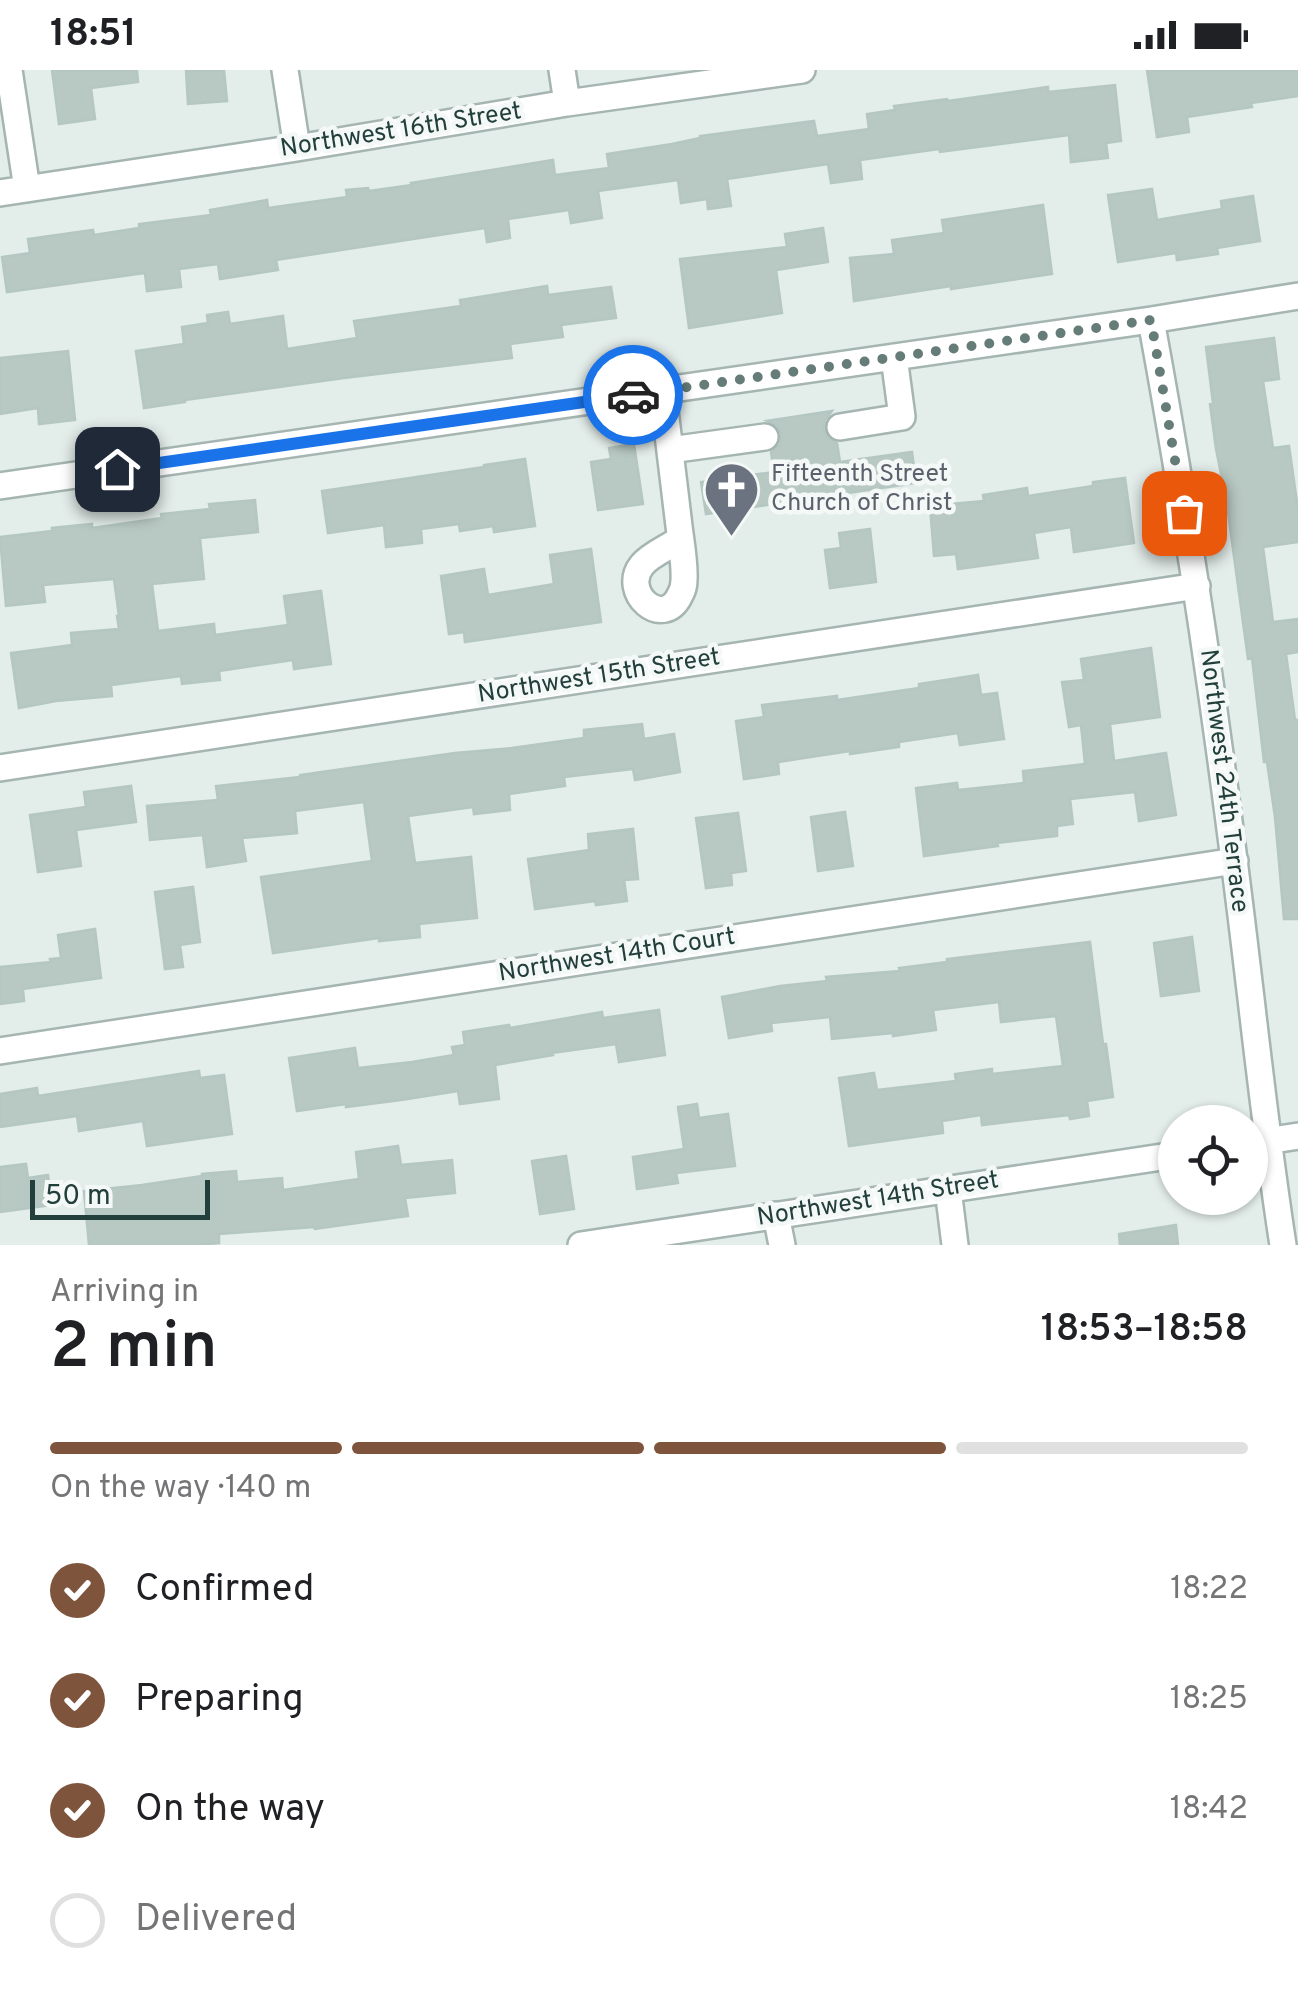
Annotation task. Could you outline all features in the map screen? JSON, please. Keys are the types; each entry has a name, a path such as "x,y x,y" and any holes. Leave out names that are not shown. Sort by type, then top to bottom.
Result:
{"street":[{"path":"8,70 27,188"},
{"path":"285,70 297,148"},
{"path":"562,70 567,103"},
{"name":"Northwest 16th Street","path":"0,193 567,103 802,70"},
{"path":"0,486 1298,296"},
{"name":"Northwest 24th Terrace","path":"1151,320 1197,586 1234,861 1255,1105"},
{"path":"840,427 902,417 894,357"},
{"path":"663,390 680,539"},
{"path":"670,450 765,436"},
{"name":"Northwest 15th Street","path":"0,768 1197,586"},
{"name":"Northwest 14th Court","path":"0,1051 1234,861"},
{"path":"1268,1140 1298,1136"},
{"name":"Northwest 14th Street","path":"581,1245 1158,1158"},
{"name":"Northwest 24th Terrace","path":"1268,1183 1283,1245"},
{"path":"948,1189 955,1245"},
{"path":"776,1215 782,1245"}],"building":[{"path":"52,70 137,70 138,82 91,88 95,119 59,124"},
{"path":"186,70 224,70 227,101 188,104"},
{"path":"1147,70 1298,70 1298,96 1187,117 1189,132 1157,137"},
{"path":"1115,85 1121,141 1106,143 1108,158 1071,162 1069,135 940,152 939,149 860,160 862,179 831,183 828,164 727,179 731,206 708,209 707,199 681,203 678,180 598,191 602,218 571,223 569,210 508,219 510,238 487,242 485,228 276,260 278,270 220,279 218,264 179,269 181,287 147,291 145,273 7,292 2,257 30,253 28,239 139,228 139,224 211,215 210,210 267,200 268,208 347,197 346,190 412,185 553,160 555,175 609,168 607,154 700,136 814,121 817,136 869,129 867,114 895,110 894,106 1048,87 1048,92"},
{"path":"1152,189 1157,220 1222,209 1221,201 1253,196 1260,241 1217,248 1218,254 1177,260 1176,253 1118,262 1108,195"},
{"path":"1043,205 1052,274 854,301 850,258 894,254 892,240 944,233 942,220"},
{"path":"823,228 828,262 776,270 782,313 689,328 680,259 787,247 785,234"},
{"path":"547,286 548,295 611,287 616,318 561,325 563,337 510,344 512,358 144,408 136,351 184,344 182,327 208,323 207,315 228,312 230,324 283,316 287,349 357,338 354,321 461,306 460,300"},
{"path":"1274,338 1279,379 1263,381 1273,448 1289,446 1298,509 1298,542 1263,547 1273,622 1298,619 1298,652 1286,654 1298,720 1298,919 1284,919 1275,817 1216,449 1206,347"},
{"path":"68,351 75,420 39,424 38,408 0,414 0,358"},
{"path":"832,411 824,429 828,438 837,443 840,462 912,452 916,483 706,514 701,482 774,472 771,452 780,444 781,434 777,426 767,421"},
{"path":"634,444 643,504 598,510 591,462 611,459 609,448"},
{"path":"525,459 535,526 494,532 493,526 460,531 459,524 421,529 422,543 386,547 384,525 328,533 322,491"},
{"path":"1125,478 1134,543 1074,552 1071,527 1034,533 1038,558 958,569 956,554 934,556 930,506 984,501 983,495 1027,488 1028,496"},
{"path":"255,500 258,532 200,538 204,579 152,584 158,631 214,624 215,635 288,625 284,596 321,591 331,664 294,669 293,660 219,671 220,680 182,684 181,676 111,685 112,696 19,708 11,653 72,645 71,633 119,629 119,616 114,579 43,585 45,602 6,606 0,537 162,518 161,514 210,509 209,504"},
{"path":"870,529 876,582 830,588 825,550 841,548 839,533"},
{"path":"591,549 601,622 465,642 464,632 449,634 441,576 484,569 488,595 554,584 550,555"},
{"path":"1151,648 1160,717 1110,724 1114,761 1166,753 1176,815 1139,821 1135,792 1070,799 1073,824 1057,826 1057,836 924,856 916,788 957,783 958,790 1024,783 1023,771 1085,764 1081,725 1069,727 1062,682 1084,680 1081,659"},
{"path":"978,675 981,695 997,693 1004,739 960,745 958,733 899,742 899,747 778,762 779,774 744,779 736,721 764,717 762,705 837,696 837,700"},
{"path":"642,724 644,739 674,734 680,772 635,780 633,769 564,777 565,786 509,794 510,810 474,814 473,807 408,816 415,863 471,857 477,918 419,924 420,937 379,938 273,953 261,877 372,861 364,802 295,811 297,833 242,838 246,861 207,867 203,835 150,840 147,806 218,800 216,786 584,738 584,730"},
{"path":"131,786 136,822 76,830 81,866 38,872 30,815 86,807 84,792"},
{"path":"845,812 853,866 818,871 811,817"},
{"path":"738,813 746,871 731,873 732,885 706,888 696,818"},
{"path":"633,829 638,879 624,880 627,901 535,909 528,859 589,850 588,834"},
{"path":"193,887 200,942 180,945 183,967 165,969 155,892"},
{"path":"95,929 101,978 23,989 24,1001 0,1004 0,967 61,958 58,935"},
{"path":"1192,937 1199,991 1161,996 1154,943"},
{"path":"1090,942 1113,1097 1087,1101 1089,1116 982,1125 981,1115 942,1121 943,1133 849,1146 839,1078 874,1073 877,1090 956,1081 955,1074 992,1069 992,1074 1063,1066 1056,1016 1001,1022 999,1002 933,1010 936,1030 893,1036 832,1039 830,1017 771,1023 772,1031 729,1038 722,997 827,981 826,977 900,971 899,968 947,959"},
{"path":"659,1010 665,1055 619,1062 616,1044 552,1053 495,1065 499,1099 460,1104 458,1091 297,1111 289,1058 355,1048 358,1068 412,1062 454,1055 452,1047 465,1045 463,1032 602,1012 603,1018"},
{"path":"199,1071 200,1078 224,1075 232,1134 147,1146 143,1121 79,1131 77,1116 0,1127 0,1094 37,1088 38,1096"},
{"path":"697,1104 699,1118 728,1114 735,1166 676,1173 678,1183 637,1189 633,1157 684,1149 678,1107"},
{"path":"398,1146 401,1165 452,1160 455,1193 405,1198 408,1216 315,1229 219,1234 219,1243 89,1245 84,1191 236,1171 237,1182 282,1178 283,1190 359,1179 356,1152"},
{"path":"566,1156 574,1209 540,1214 532,1161"},
{"path":"26,1164 28,1178 48,1175 52,1205 0,1212 0,1167"},
{"path":"1176,1225 1178,1245 1120,1245 1119,1234"}],"way so far":[{"path":"633,395 1151,320 1184,513"}],"place":[{"name":"Fifteenth Street Church of Christ","path":"732,538"}],"route":[{"path":"117,469 633,395"}]}
